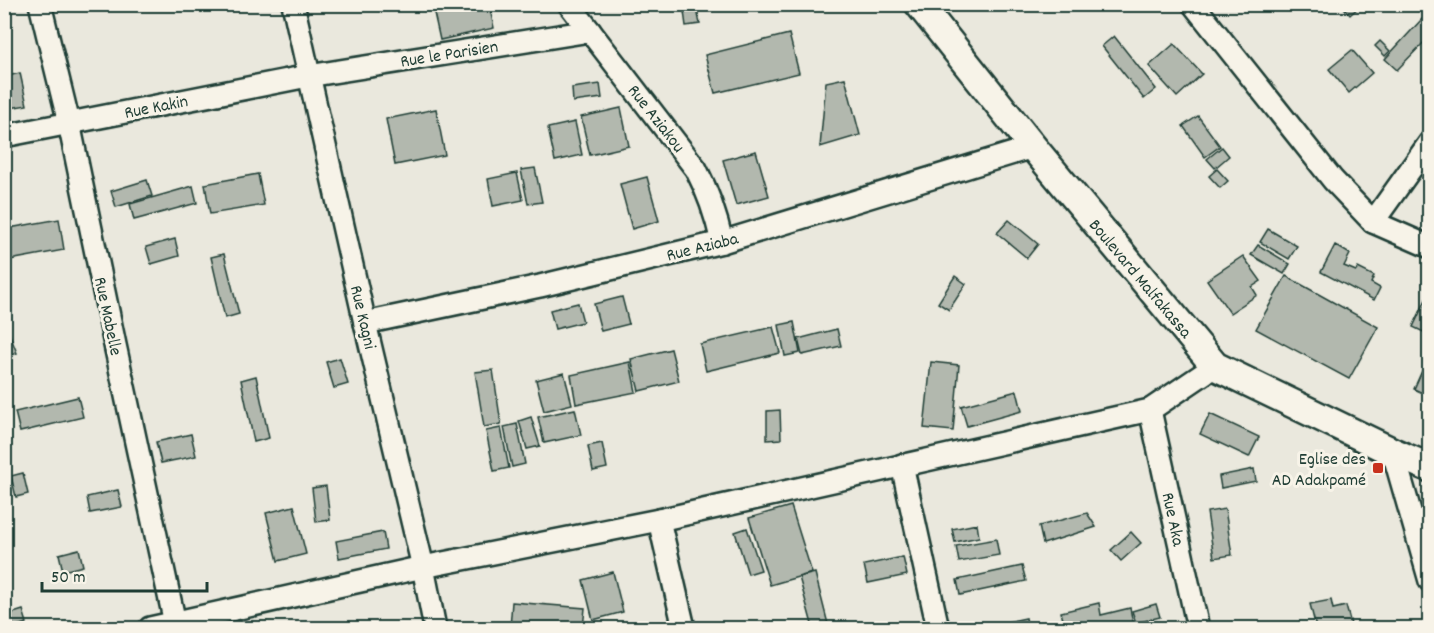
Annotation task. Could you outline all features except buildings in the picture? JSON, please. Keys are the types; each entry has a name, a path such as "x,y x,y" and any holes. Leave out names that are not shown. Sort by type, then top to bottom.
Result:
{"street":[{"name":"Rue Mabelle","path":"40,4 69,123 175,625"},
{"name":"Rue Kagni","path":"293,4 423,567 435,628"},
{"name":"Rue Aziakou","path":"569,4 696,169 715,213 722,243"},
{"name":"Boulevard Malfakassa","path":"918,4 1215,366 1430,468"},
{"path":"1193,4 1333,180 1373,222 1430,247"},
{"name":"Rue le Parisien","path":"308,76 590,31"},
{"name":"Rue Kakin","path":"4,136 308,76"},
{"path":"1373,222 1430,142"},
{"name":"Rue Aziaba","path":"365,323 540,286 722,243 1033,147"},
{"path":"150,628 175,625 423,567 659,520 1150,410 1215,366"},
{"name":"Rue Aka","path":"1150,410 1198,628"},
{"path":"1393,452 1430,581"},
{"path":"902,465 938,628"},
{"path":"659,520 684,628"}],"place":[{"name":"Eglise des AD Adakpamé","path":"1378,468"}]}
